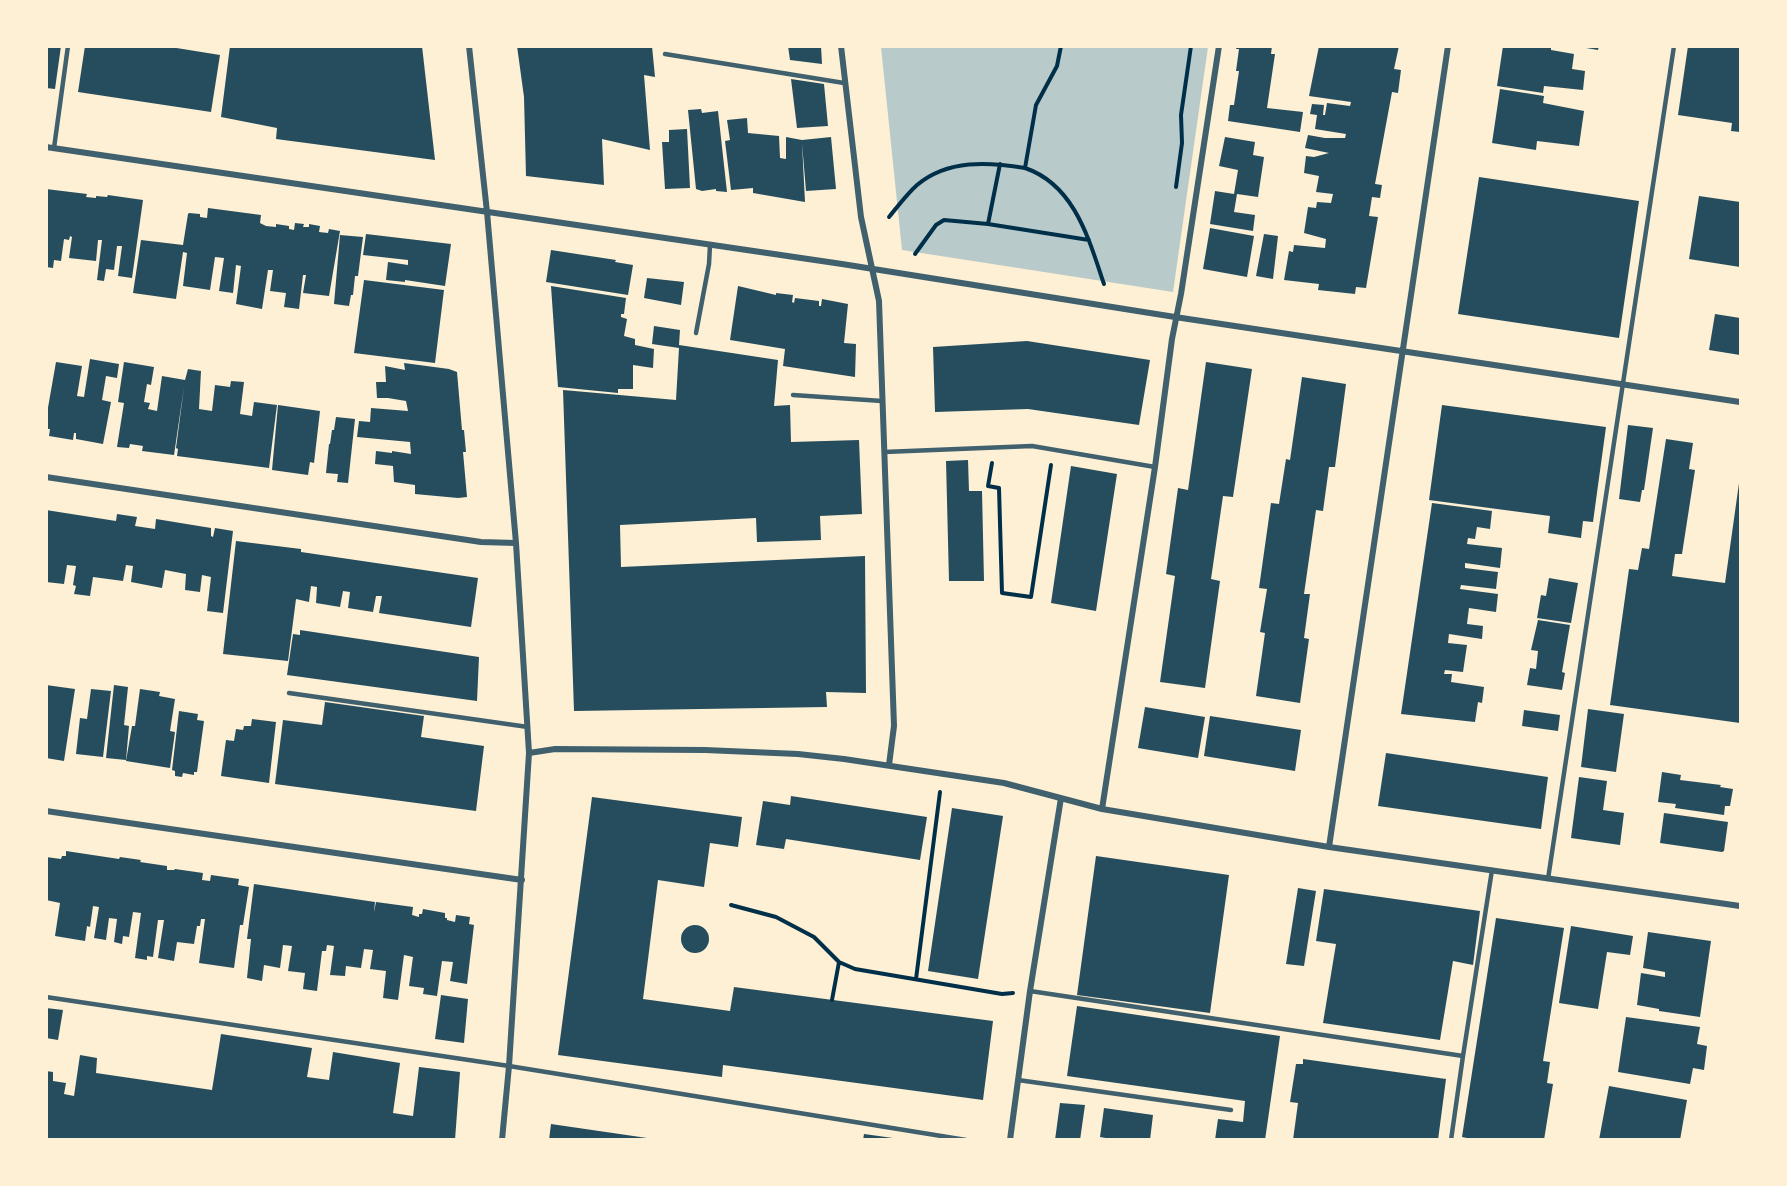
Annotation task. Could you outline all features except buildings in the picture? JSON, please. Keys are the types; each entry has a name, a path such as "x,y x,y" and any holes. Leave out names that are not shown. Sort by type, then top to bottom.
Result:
{"street":[{"path":"469,46 487,212 516,543 529,753 522,880 502,1140"},
{"path":"841,46 861,217 879,301 894,726 889,765"},
{"path":"1102,809 1155,467 1175,317 1181,294 1219,46"},
{"path":"1329,847 1448,46"},
{"path":"46,147 872,268 1175,317 1740,402"},
{"path":"46,477 482,542 516,543"},
{"path":"529,753 555,749 705,750 798,754 889,765 1004,783 1102,809 1329,847 1740,906"},
{"path":"1010,1140 1030,991 1061,798"},
{"path":"46,811 522,880"}],"lane":[{"path":"54,148 68,46"},
{"path":"1548,879 1674,46"},
{"path":"664,54 844,83"},
{"path":"696,333 709,264 710,245"},
{"path":"793,395 882,401"},
{"path":"884,452 1032,446 1155,467"},
{"path":"289,693 528,727"},
{"path":"1450,1140 1492,870"},
{"path":"1030,991 1463,1056"},
{"path":"46,997 509,1066 966,1140"},
{"path":"1018,1080 1231,1110"}],"path":[{"path":"1025,168 1036,105 1057,66 1061,46"},
{"path":"1175,195 1182,142 1181,115 1191,46"},
{"path":"889,217 917,185 934,174 971,163 1025,168 1037,172 1063,194 1073,207 1089,240 1104,285"},
{"path":"988,224 1000,164"},
{"path":"915,254 936,225 944,220 988,224 1089,240"},
{"path":"994,448 988,486 999,488 1002,593 1031,597 1053,450"},
{"path":"916,979 942,774"},
{"path":"731,904 776,917 814,937 839,962 855,969 1002,994 1030,991"},
{"path":"832,1000 839,962"}],"shaded area":[{"path":"881,47 1208,47 1173,292 902,250"}]}
